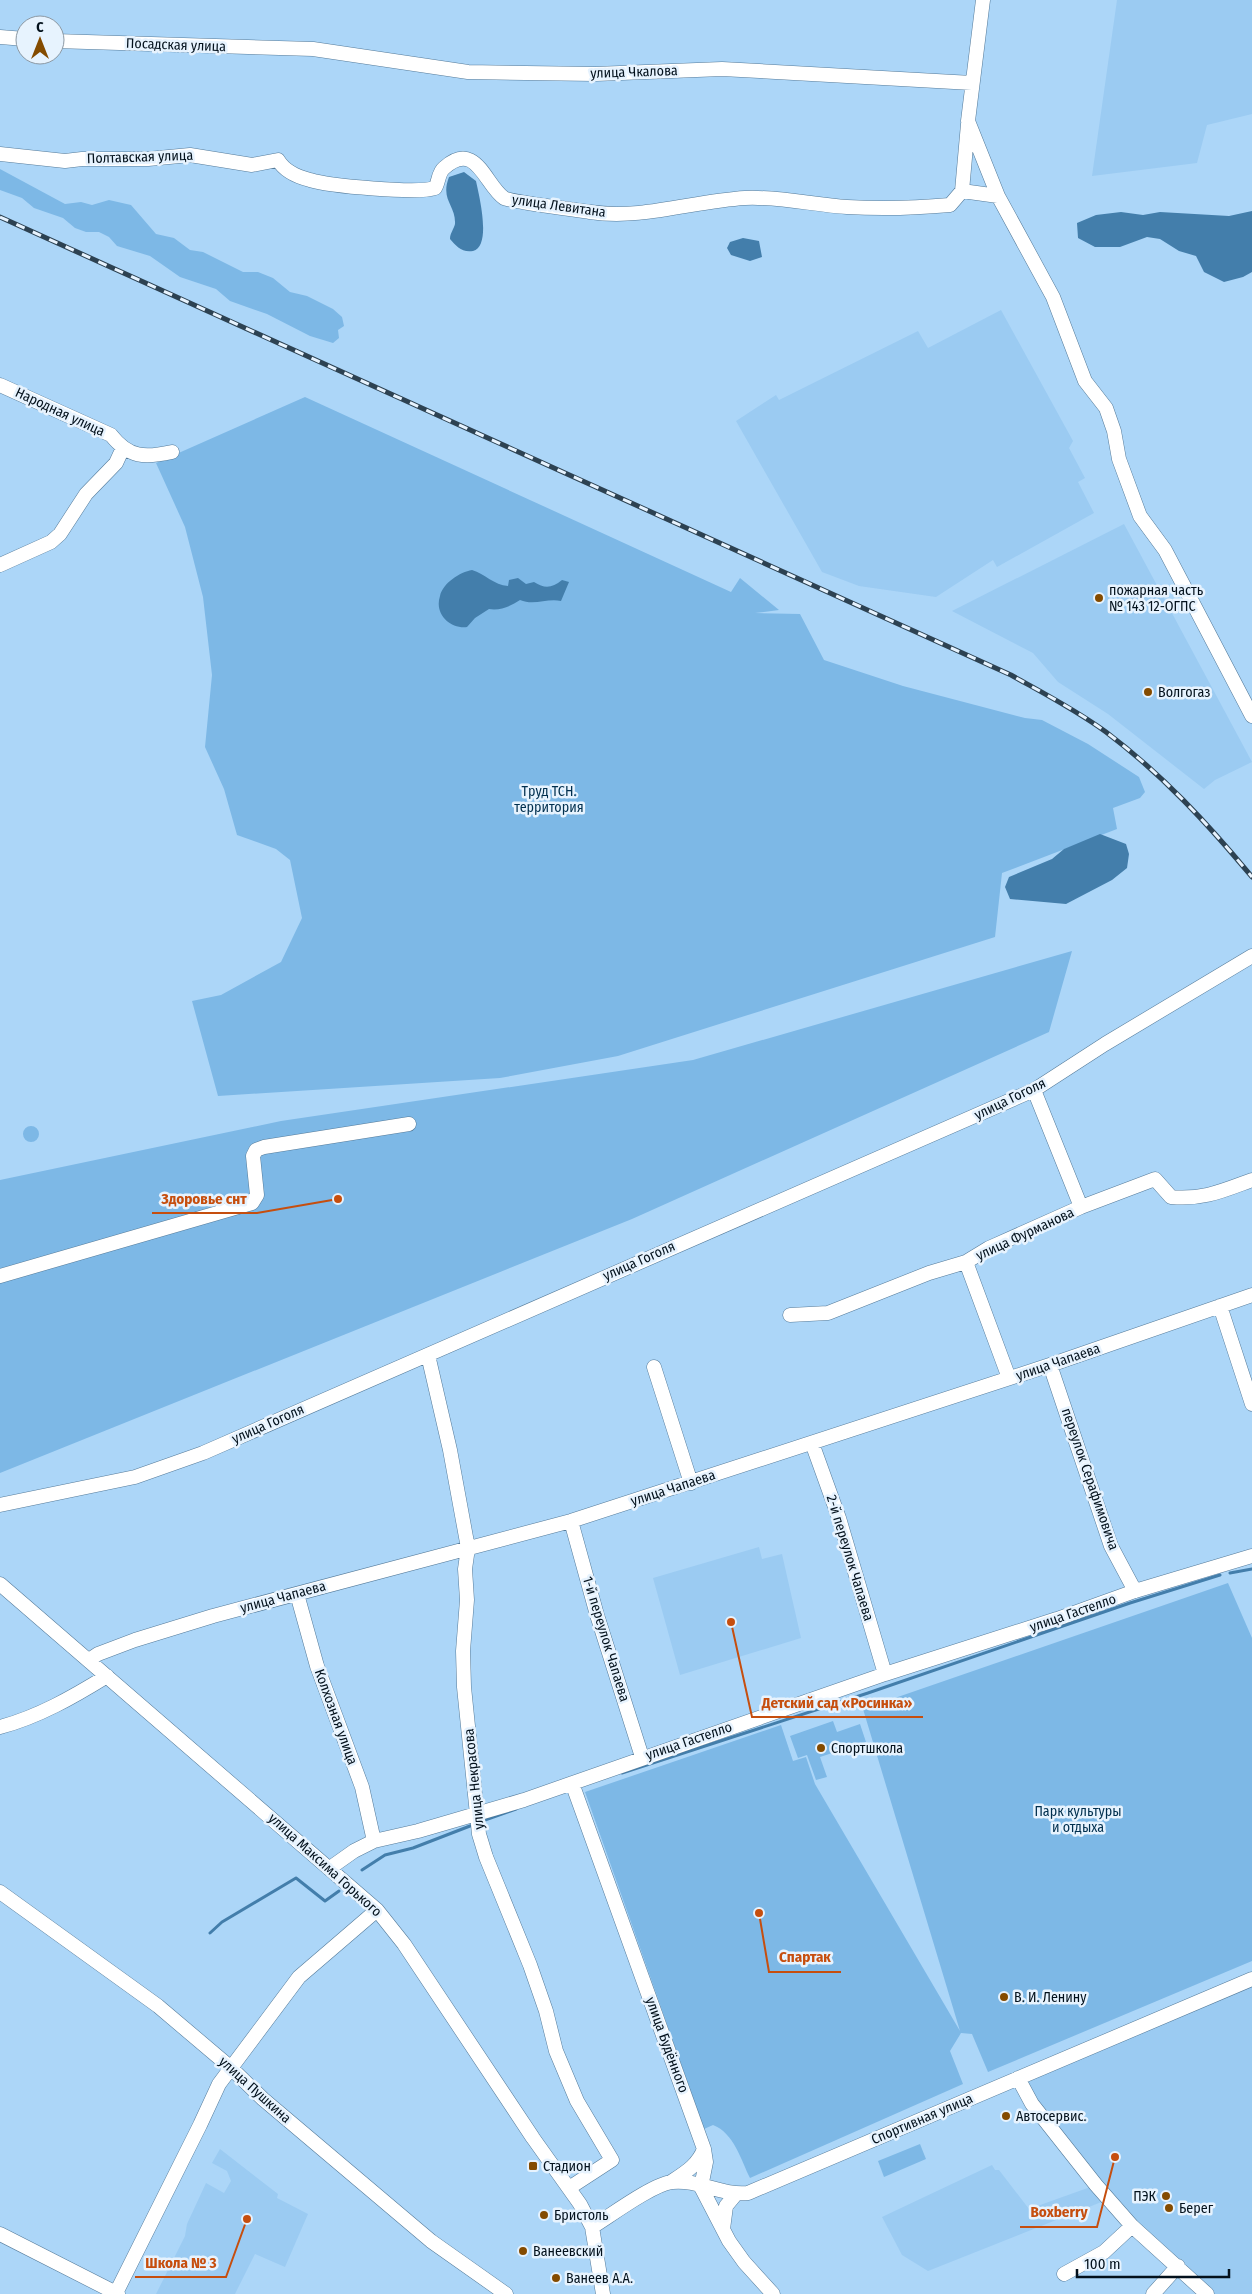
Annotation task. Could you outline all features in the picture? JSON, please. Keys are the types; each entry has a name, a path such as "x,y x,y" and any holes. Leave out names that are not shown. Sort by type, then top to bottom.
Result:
{"street":[{"path":"983,0 972,83 962,191 998,196"},
{"path":"0,37 15,38"},
{"name":"Посадская улица","path":"65,41 297,49"},
{"name":"улица Чкалова","path":"297,49 468,72 595,74 722,69 972,83"},
{"path":"968,121 998,196 1053,297 1085,381 1106,408 1114,431 1119,459 1140,516 1164,550 1252,716"},
{"name":"Полтавская улица","path":"0,154 65,161 82,159 148,159 190,154 252,165 278,160"},
{"name":"улица Левитана","path":"278,160 287,171 312,181 378,188 432,190 437,185 444,168 460,160 469,160 479,165 488,180 505,199 603,214 665,209 746,198 847,207 925,207 950,205 962,191"},
{"name":"Народная улица","path":"0,384 111,435 122,450"},
{"path":"0,565 51,542 60,534 86,494 116,462 122,450 151,457 172,452"},
{"name":"улица Гоголя","path":"0,1506 154,1471 203,1453 1034,1090 1105,1044 1252,956"},
{"path":"1034,1090 1081,1207"},
{"path":"0,1276 252,1202 257,1195 253,1156 256,1150 264,1147 409,1124"},
{"name":"улица Фурманова","path":"790,1315 828,1313 929,1273 966,1262 989,1248 1081,1207 1155,1179 1171,1197 1193,1199 1208,1196 1252,1180"},
{"path":"966,1262 1009,1378"},
{"name":"улица Чапаева","path":"88,1660 98,1654 135,1640 297,1594 571,1521 1050,1365 1252,1295"},
{"path":"1220,1306 1252,1404"},
{"name":"улица Некрасова","path":"428,1355 450,1450 468,1548 465,1569 468,1600 464,1660 476,1814 486,1857 530,1965 546,2011 556,2051 577,2100 612,2160 568,2188"},
{"name":"переулок Серафимовича","path":"1050,1365 1111,1546 1135,1591"},
{"path":"654,1367 691,1483"},
{"name":"2-й переулок Чапаева","path":"812,1443 839,1518 885,1674"},
{"name":"1-й переулок Чапаева","path":"571,1521 601,1631 608,1645 642,1757"},
{"name":"улица Гастелло","path":"330,1868 354,1851 374,1841 418,1831 572,1783 642,1757 885,1674 1057,1619 1135,1591 1252,1556"},
{"name":"улица Максима Горького","path":"0,1584 377,1910 404,1944 580,2204 592,2227 603,2294"},
{"name":"Колхозная улица","path":"297,1594 317,1666 362,1787 374,1841"},
{"path":"0,1727 23,1721 107,1676"},
{"name":"улица Будённого","path":"572,1783 704,2149 706,2162 701,2187"},
{"name":"улица Пушкина","path":"0,1892 118,1975 230,2067 263,2099 431,2241 506,2294"},
{"path":"0,2234 117,2294 200,2125 211,2097 230,2067 299,1977 377,1910"},
{"name":"Спортивная улица","path":"671,2182 736,2194 756,2190 1252,1979"},
{"path":"1018,2078 1032,2104 1096,2185 1132,2226 1208,2294"},
{"path":"592,2227 650,2191 671,2182 691,2169 700,2159 704,2149"},
{"path":"701,2187 723,2229 744,2262 773,2294"},
{"path":"723,2229 726,2206 736,2194"},
{"path":"1064,2274 1104,2252 1132,2226"},
{"path":"1153,2294 1178,2266"}],"shaded area":[{"path":"1117,0 1252,0 1252,114 1207,125 1197,163 1092,176"},
{"path":"464,172 476,181 483,219 482,240 479,247 473,251 462,250 450,239 455,224 455,217 447,197 447,185 449,177"},
{"path":"1252,211 1252,272 1243,277 1224,282 1204,272 1196,256 1179,251 1160,239 1147,237 1120,247 1095,247 1078,238 1077,223 1096,215 1121,212 1143,215 1160,212 1229,216"},
{"path":"743,238 759,241 762,257 750,261 731,255 727,248 730,242"},
{"path":"1001,310 1073,441 1069,448 1085,478 1078,482 1094,513 997,567 993,560 936,597 859,586 822,572 736,421 776,395 779,400 918,331 928,348"},
{"path":"1124,524 1252,762 1215,780 1204,789 1108,714 1058,682 1033,653 952,611"},
{"path":"472,570 498,584 508,586 509,580 518,578 526,584 534,582 545,587 555,585 562,580 569,582 561,601 525,602 520,600 505,608 489,609 475,618 467,627 455,626 449,623 441,614 439,609 440,596 448,583 462,573"},
{"path":"1100,834 1126,844 1129,854 1127,868 1112,880 1066,904 1010,899 1005,887 1009,877 1052,859 1064,849"},
{"path":"759,1547 762,1559 782,1554 801,1638 680,1675 653,1578"},
{"path":"1252,1979 1252,2294 1207,2294 1109,2199 928,2271 902,2255 882,2217 992,2165 995,2170 999,2170 1029,2209 1096,2185 1018,2078"},
{"path":"220,2149 278,2194 277,2198 308,2214 285,2267 255,2254 235,2294 156,2294 185,2236 187,2224 206,2183 224,2193 231,2181 227,2171 212,2163"}],"green space":[{"path":"0,169 65,204 81,202 92,205 109,200 131,205 156,234 174,238 190,250 203,252 243,272 258,272 273,278 290,292 307,296 333,309 342,317 344,326 338,330 339,338 333,343 310,336 267,314 230,301 216,289 180,277 150,256 117,246 109,237 99,232 86,232 75,228 63,218 34,208 22,198 0,190"},
{"name":"Труд ТСН. территория","path":"305,397 731,592 740,578 779,610 755,613 800,614 824,660 903,686 1025,718 1042,720 1088,744 1139,777 1145,792 1140,798 1113,808 1117,829 1002,873 995,937 618,1056 500,1078 218,1096 192,1001 221,995 281,962 302,918 290,860 276,849 237,835 224,789 205,747 212,675 203,597 185,527 156,463"},
{"path":"1072,951 1049,1032 632,1219 0,1473 0,1180 281,1121 693,1060"},
{"path":"31,1126 37,1128 39,1134 37,1140 31,1142 25,1140 23,1134 25,1128"},
{"name":"Парк культуры и отдыха","path":"1228,1583 1252,1638 1252,1961 988,2072 972,2034 961,2033 950,2051 963,2084 750,2178 736,2148 726,2134 713,2125 704,2129 585,1792 781,1725 793,1761 806,1757 815,1784 960,2031 863,1709"},
{"name":"Спортшкола","path":"833,1721 837,1732 860,1724 866,1742 820,1757 827,1777 816,1780 807,1755 798,1758 790,1736"},
{"path":"920,2144 926,2159 884,2177 878,2161"}],"waterway":[{"path":"1230,1573 1252,1569"},
{"path":"622,1773 868,1693 1130,1603 1220,1575"},
{"path":"485,1820 516,1809"},
{"path":"362,1870 385,1855 413,1848 470,1826"},
{"path":"210,1933 222,1922 296,1878 325,1901 339,1891"}],"railway":[{"path":"0,217 1011,675 1083,716 1127,748 1184,800 1252,877"}],"place":[{"name":"пожарная часть № 143 12-ОГПС","path":"1099,598"},
{"name":"Волгогаз","path":"1148,692"},
{"name":"Здоровье снт","path":"338,1199"},
{"name":"Детский сад «Росинка»","path":"731,1622"},
{"name":"Спортшкола","path":"821,1748"},
{"name":"Спартак","path":"759,1913"},
{"name":"В. И. Ленину","path":"1004,1997"},
{"name":"Автосервис.","path":"1006,2116"},
{"name":"Boxberry","path":"1115,2157"},
{"name":"Стадион","path":"533,2166"},
{"name":"ПЭК","path":"1166,2196"},
{"name":"Берег","path":"1169,2208"},
{"name":"Бристоль","path":"544,2215"},
{"name":"Школа № 3","path":"247,2219"},
{"name":"Ванеевский","path":"523,2251"},
{"name":"Ванеев А.А.","path":"556,2278"}]}
